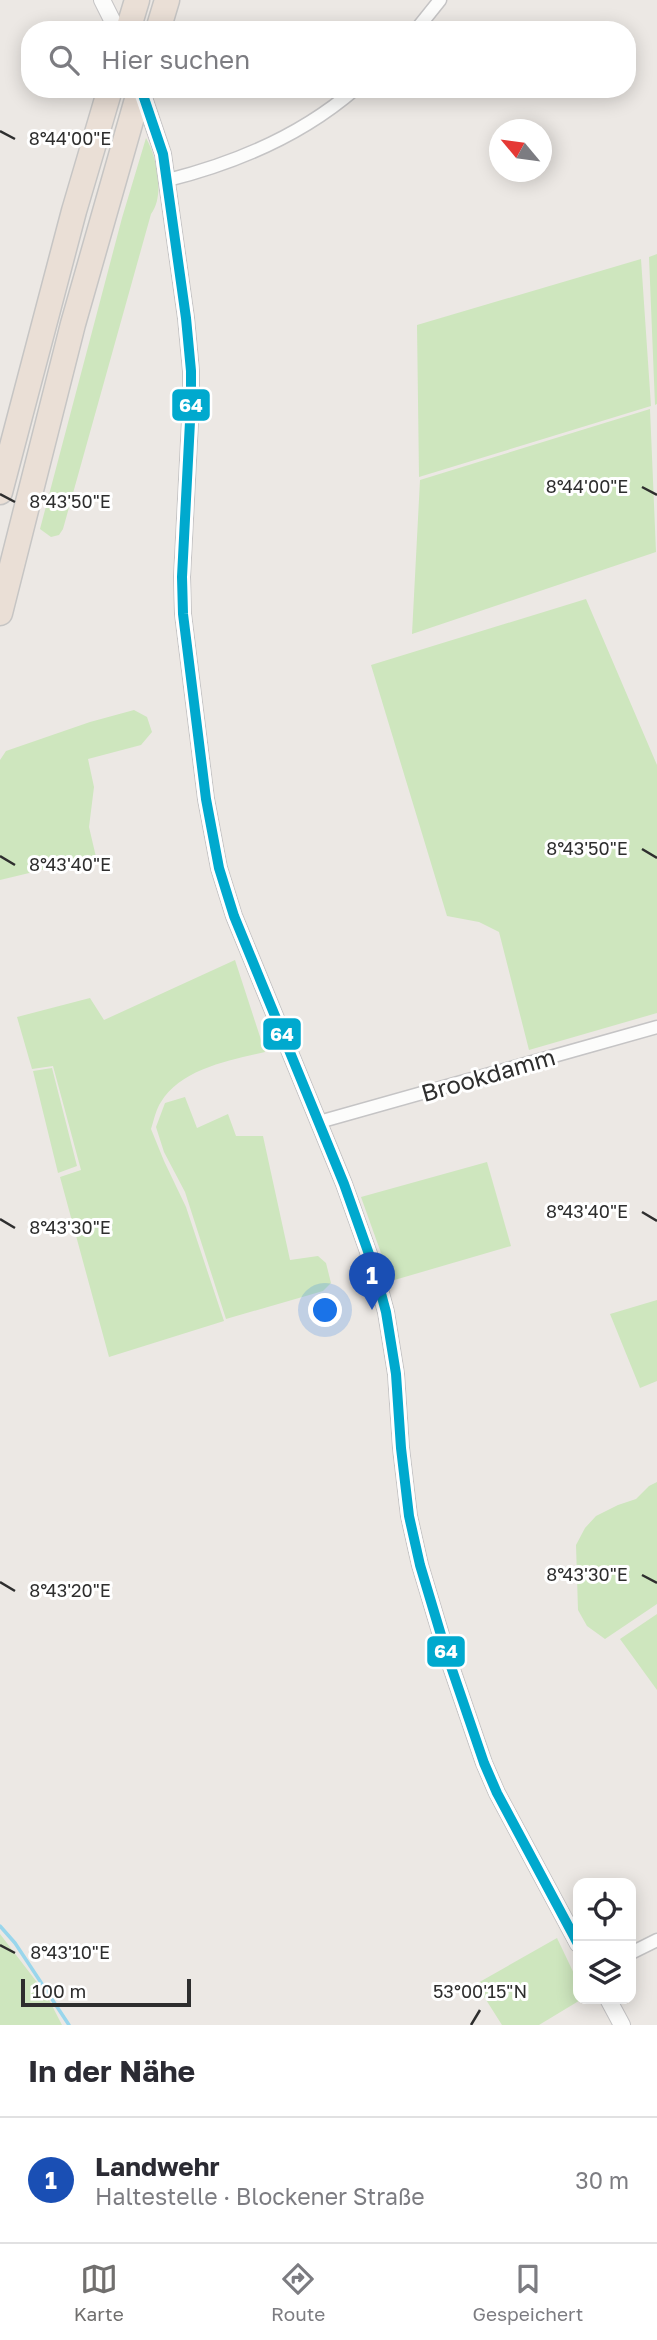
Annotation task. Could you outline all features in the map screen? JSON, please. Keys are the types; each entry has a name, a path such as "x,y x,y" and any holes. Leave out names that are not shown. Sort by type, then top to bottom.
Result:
{"highway":[{"path":"128,21 137,0"},
{"path":"161,21 167,0"},
{"path":"0,492 74,211 107,98"},
{"path":"0,613 73,324 137,98"}],"street":[{"path":"102,0 118,21"},
{"path":"423,21 440,0"},
{"path":"139,98 160,142 168,180 191,371 181,577 187,651 206,799 220,871 234,916 363,1233 386,1312 396,1374 409,1516 429,1598 484,1763 576,1941"},
{"path":"168,180 219,165 288,136 344,98"},
{"name":"Brookdamm","path":"319,1122 657,1027"},
{"path":"636,1950 657,1940"},
{"path":"611,2004 622,2025"}],"green space":[{"path":"146,138 156,166 158,197 63,529 59,535 51,537 40,529 122,218"},
{"path":"657,254 657,404 655,405 649,257"},
{"path":"641,259 651,406 419,477 417,325"},
{"path":"650,409 656,552 412,634 420,480"},
{"path":"586,599 657,765 657,1013 529,1050 499,932 479,922 447,916 371,665"},
{"path":"134,710 147,717 152,732 141,745 88,759 94,787 89,827 96,857 0,880 0,760 6,751"},
{"path":"235,960 265,1052 207,1068 181,1081 161,1102 151,1129 186,1207 224,1321 109,1357 60,1177 81,1170 53,1066 32,1069 17,1017 90,998 104,1020"},
{"path":"52,1068 77,1166 58,1173 33,1071"},
{"path":"185,1097 197,1128 228,1114 236,1136 263,1136 290,1260 318,1256 326,1263 331,1283 323,1291 226,1319 185,1192 164,1152 156,1127 165,1103"},
{"path":"487,1162 511,1246 391,1281 361,1197"},
{"path":"657,1300 657,1381 640,1388 610,1314"},
{"path":"657,1482 657,1604 605,1639 587,1626 578,1610 576,1545 585,1528 596,1516 636,1499"},
{"path":"657,1614 657,1690 620,1639"},
{"path":"0,1934 46,1994 62,2025 0,2025"},
{"path":"557,1938 573,1972 574,2004 539,2025 502,2025 476,1984"}],"waterway":[{"path":"0,1926 15,1943 69,2025"}],"transit line":[{"name":"64","path":"144,98 163,154 186,318 191,402 182,577 183,614 206,799 219,868 234,916 344,1184 375,1271 386,1312 396,1374 409,1516 420,1565 447,1655 497,1793 576,1941"}],"place":[{"name":"Landwehr","path":"372,1310"}]}
